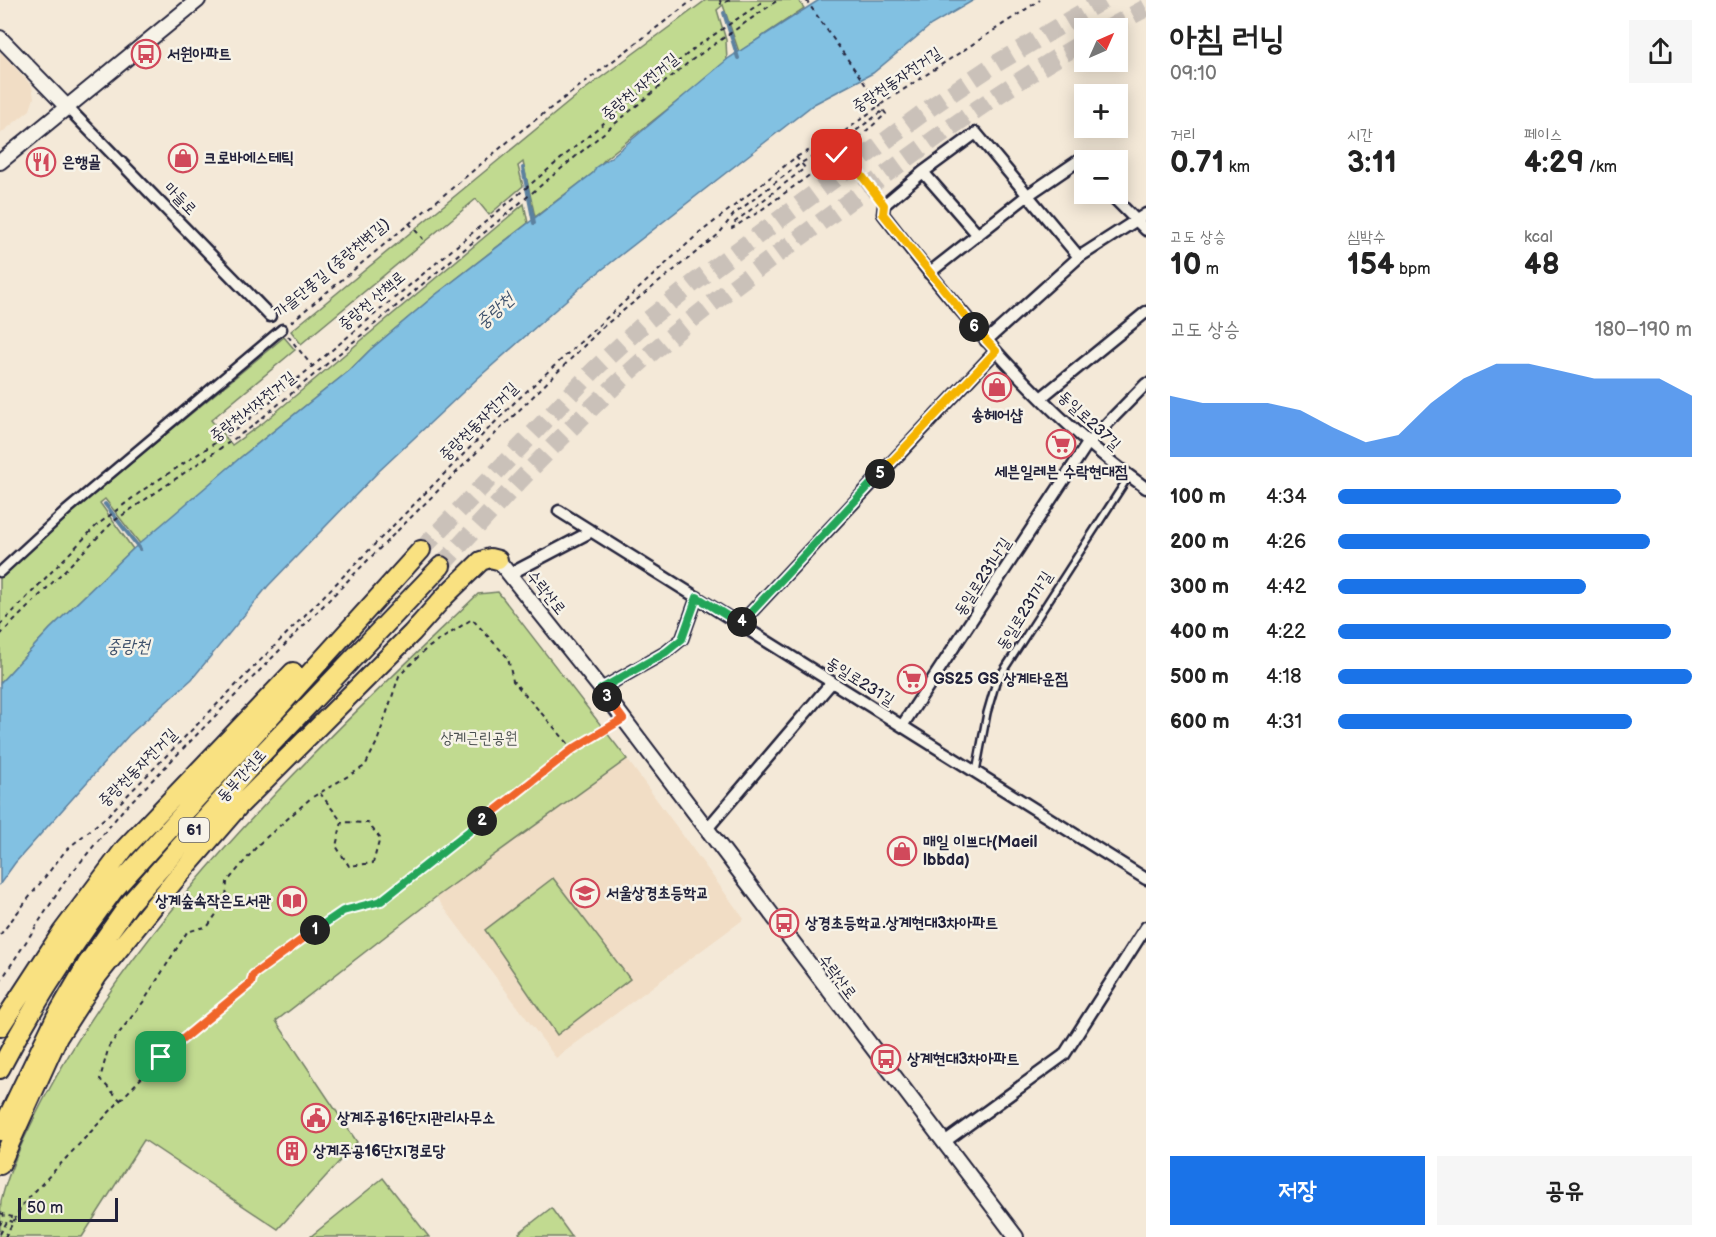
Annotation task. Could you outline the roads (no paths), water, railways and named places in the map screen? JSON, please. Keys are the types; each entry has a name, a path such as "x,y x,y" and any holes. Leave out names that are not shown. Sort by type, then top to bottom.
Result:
{"highway":[{"name":"동부간선로","path":"0,1068 33,1005 69,950 113,891 421,550"},
{"path":"0,1165 58,1037 98,975 174,881 238,807 412,633 445,596 481,561 490,558 498,560"},
{"name":"동부간선로","path":"0,1133 56,1017 87,964 129,904 260,756 441,566"},
{"path":"0,1027 62,932 125,848 292,673 369,606"}],"street":[{"path":"0,162 191,2"},
{"path":"0,38 66,106"},
{"name":"마들로","path":"66,106 270,316"},
{"path":"978,235 923,172 976,134 1079,257"},
{"path":"928,273 1028,195 1074,164"},
{"name":"동일로237길","path":"923,172 884,205 883,214 928,273 986,341 1088,443 1146,489"},
{"path":"1123,204 1141,218 1146,231"},
{"path":"986,341 1079,257 1141,218"},
{"name":"동일로237길","path":"1042,397 1146,312"},
{"name":"가을단풍길 (중랑천변길)","path":"0,572 67,510 282,329"},
{"path":"740,624 996,351"},
{"name":"동일로231나길","path":"902,726 1088,443 1146,384"},
{"name":"동일로231길","path":"559,510 1146,879"},
{"name":"수락산로","path":"510,574 592,531"},
{"name":"수락산로","path":"498,560 601,689 1016,1237"},
{"path":"601,689 666,652 682,639 697,597"},
{"path":"706,830 832,682"},
{"path":"943,1143 1064,1055 1146,927"}],"lane":[{"name":"동일로231가길","path":"975,773 996,681 1129,476"}],"water":[{"name":"중랑천","path":"819,0 974,0 931,25 873,73 814,104 590,279 478,378 379,471 268,586 192,679 129,735 15,863 0,884 0,683 50,629 133,549 241,457 350,370 434,296 593,173 596,167 610,158 729,58"}],"waterway":[{"path":"724,13 738,58"},
{"path":"523,168 534,223"},
{"path":"105,504 140,549"}],"tunnel":[{"path":"421,550 595,369 648,320 695,282 931,107 989,68 1103,0"},
{"path":"1128,18 1146,8"},
{"path":"441,566 583,416 675,333 721,296 944,132 1027,76 1074,48"}],"place":[{"name":"서원아파트","path":"146,54"},
{"name":"크로바에스테틱","path":"183,158"},
{"name":"은행골","path":"41,162"},
{"name":"송헤어샵","path":"997,387"},
{"name":"세븐일레븐 수락현대점","path":"1061,444"},
{"name":"GS25 GS 상계타운점","path":"912,679"},
{"name":"매일 이쁘다(Maeil lbbda)","path":"902,851"},
{"name":"서울상경초등학교","path":"585,893"},
{"name":"상계숲속작은도서관","path":"292,901"},
{"name":"상경초등학교.상계현대3차아파트","path":"784,923"},
{"name":"상계현대3차아파트","path":"886,1059"},
{"name":"상계주공16단지관리사무소","path":"316,1118"},
{"name":"상계주공16단지경로당","path":"292,1151"}],"park label":[{"name":"상계근린공원","path":"479,738"}]}
